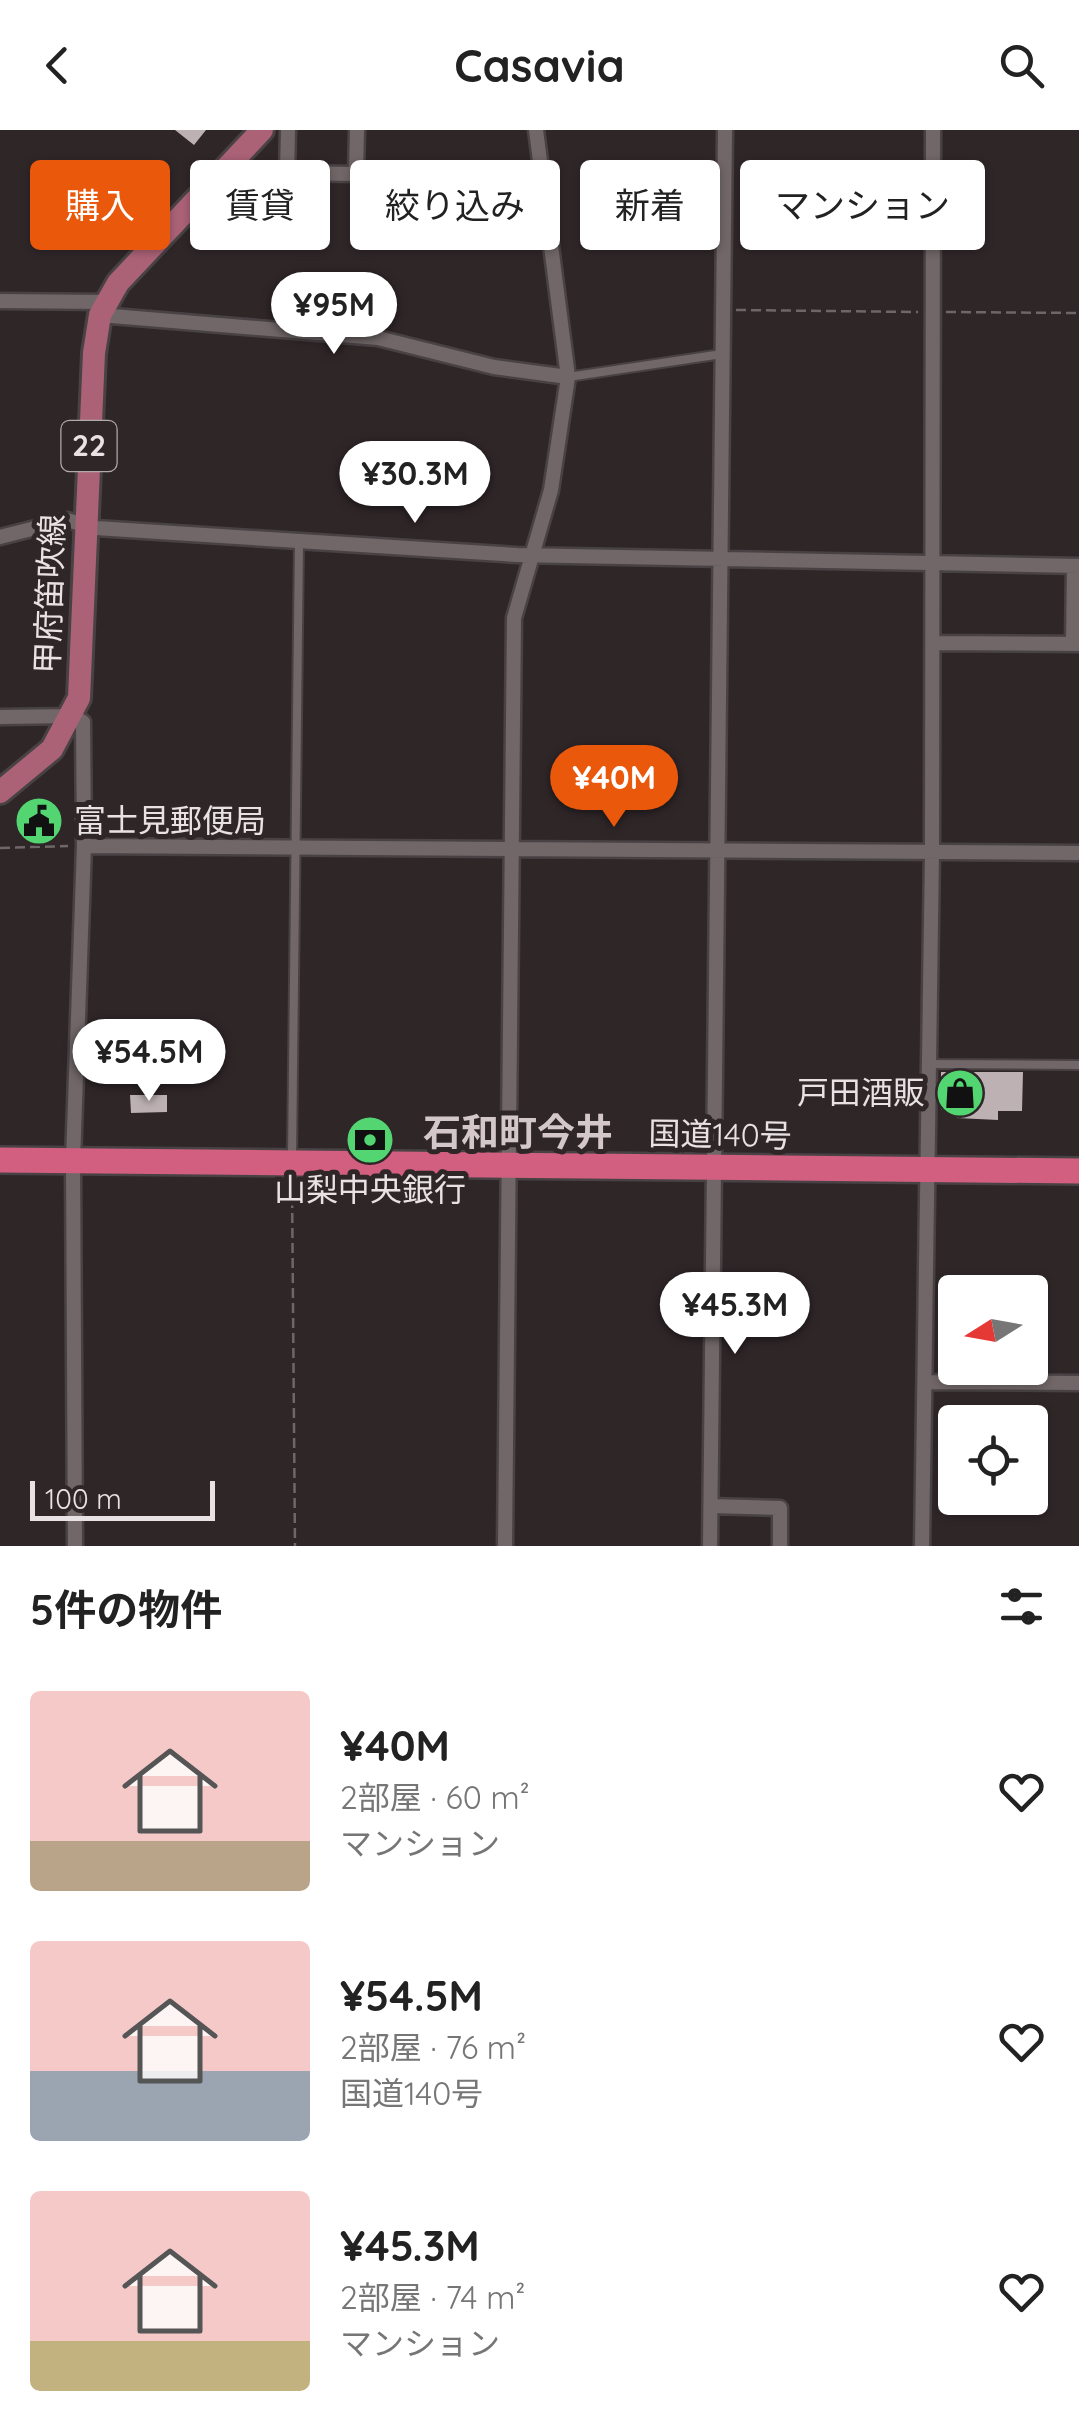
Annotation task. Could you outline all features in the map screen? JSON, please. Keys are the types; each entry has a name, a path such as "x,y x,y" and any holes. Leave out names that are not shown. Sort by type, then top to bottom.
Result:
{"highway":[{"name":"国道140号","path":"0,1160 1079,1171"}],"main road":[{"path":"103,309 130,270 262,130"},
{"name":"甲府笛吹線","path":"0,792 52,749 79,698 94,353 103,309"}],"street":[{"path":"288,130 287,173 356,174 357,130"},
{"path":"505,1546 514,618 551,490 568,378 536,130"},
{"path":"710,1546 725,130"},
{"path":"922,1546 932,853 933,130"},
{"path":"0,301 378,338 494,366 568,378"},
{"path":"0,537 67,520 96,528 533,553 1076,566 1076,644 932,643"},
{"path":"0,717 72,716 83,722 84,846 73,1161 75,1546"},
{"path":"84,846 1079,852"},
{"path":"925,1382 1079,1382"},
{"path":"711,1506 780,1508 780,1546"}],"lane":[{"path":"568,378 723,354"},
{"path":"292,1164 299,541"},
{"path":"928,1064 1079,1065"}],"path":[{"path":"725,310 1079,313"},
{"path":"0,848 84,846"},
{"path":"292,1164 295,1546"}],"building":[{"path":"175,130 206,130 194,145"},
{"path":"941,1072 1023,1072 1022,1111 998,1111 998,1120 957,1118 956,1110 941,1110"},
{"path":"130,1095 167,1095 167,1112 131,1113"},
{"path":"392,1128 392,1148 353,1147 352,1129"}],"place":[{"name":"富士見郵便局","path":"39,821"},
{"name":"戸田酒販","path":"960,1093"},
{"name":"山梨中央銀行","path":"370,1140"}],"district":[{"name":"石和町今井","path":"518,1133"}]}
